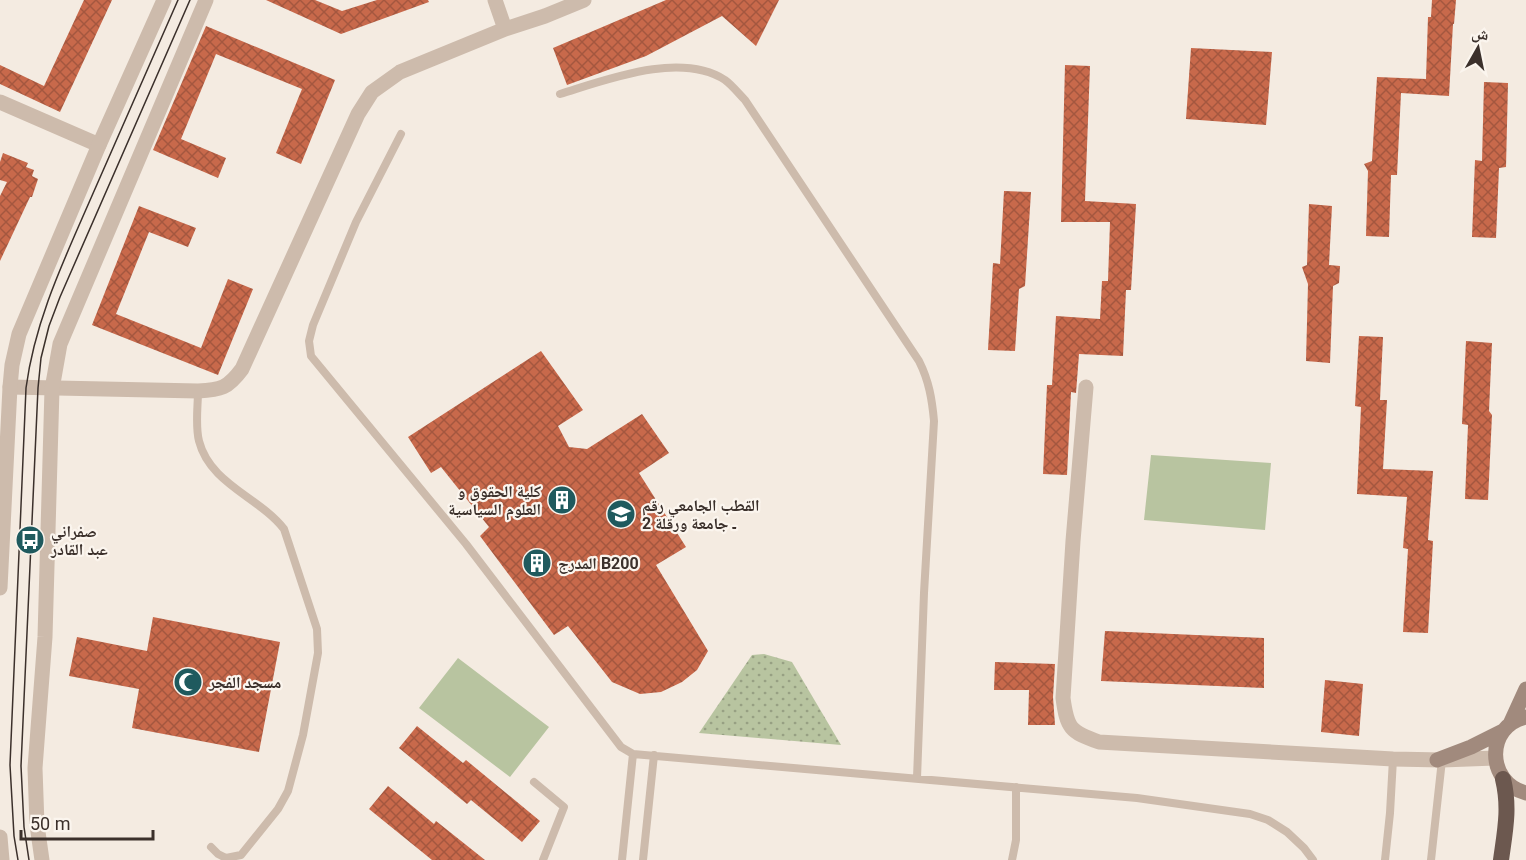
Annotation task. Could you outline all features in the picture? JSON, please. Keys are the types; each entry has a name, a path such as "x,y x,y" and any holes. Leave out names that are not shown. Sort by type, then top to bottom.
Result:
{"highway":[{"path":"1501,860 1507,813 1507,798 1503,780"}],"main road":[{"path":"1526,689 1495,748 1495,758 1503,780 1512,788 1526,794"},
{"path":"1440,760 1471,747 1526,717"}],"street":[{"path":"0,588 5,387 20,334 99,145 164,0"},
{"path":"42,860 37,825 35,768 45,637 52,388 60,344 206,0"},
{"path":"495,0 505,29"},
{"path":"5,387 214,390 232,382 242,369 358,114 372,92 400,72 584,0"},
{"path":"2,107 99,145"},
{"path":"1086,387 1064,665 1063,698 1070,728 1080,735 1099,742 1393,759 1495,758"},
{"path":"0,837 2,860"}],"lane":[{"path":"560,94 643,71 700,70 725,80 745,100 919,361 928,379 934,422 924,593 917,778"},
{"path":"401,134 356,222 313,325 309,342 311,356 466,544 621,747 633,754 1137,798 1250,814 1268,820 1287,832 1313,860"},
{"path":"198,390 198,439 202,451 210,466 222,478 273,516 284,529 317,629 318,640 318,653 303,735 288,791 279,808 241,855 226,858 211,847"},
{"path":"622,860 633,754"},
{"path":"644,860 654,755"},
{"path":"1385,860 1393,759"},
{"path":"1431,860 1440,760"},
{"path":"534,782 564,807 543,860"},
{"path":"1012,860 1016,840 1016,787"}],"green space":[{"path":"1151,455 1271,463 1265,530 1144,520"},
{"path":"764,654 792,662 841,745 699,733 752,655"},
{"path":"458,658 549,727 510,777 419,708"}],"building":[{"path":"84,0 112,0 60,112 0,84 0,65 44,86"},
{"path":"266,0 315,0 342,11 377,0 428,0 429,2 341,34"},
{"path":"666,0 779,0 756,46 722,16 646,56 567,85 553,48"},
{"path":"1432,0 1456,0 1449,96 1401,93 1397,175 1391,175 1389,237 1366,236 1368,171 1364,164 1372,161 1377,77 1426,79 1428,17 1431,17"},
{"path":"206,26 335,80 301,164 276,153 302,89 216,54 181,139 226,158 218,178 153,150"},
{"path":"1191,48 1272,52 1266,125 1186,119"},
{"path":"1065,65 1090,66 1085,201 1136,204 1131,290 1126,290 1123,356 1079,354 1076,393 1071,392 1067,475 1043,474 1047,385 1052,385 1056,316 1100,319 1102,281 1108,281 1110,222 1061,222"},
{"path":"1484,82 1508,83 1506,167 1499,168 1496,238 1472,237 1475,160 1482,161"},
{"path":"3,153 28,163 26,167 34,170 32,176 38,179 32,197 0,261 0,196 7,182 0,180 0,162"},
{"path":"1004,191 1031,192 1025,286 1019,289 1015,351 988,350 993,263 1000,264"},
{"path":"1309,204 1332,206 1329,265 1340,266 1339,283 1333,286 1330,363 1306,361 1308,284 1302,267 1307,265"},
{"path":"139,206 196,228 188,247 149,232 116,314 201,348 228,279 253,289 218,375 92,325"},
{"path":"1359,336 1383,337 1380,400 1387,400 1383,469 1433,471 1428,540 1433,541 1428,633 1403,632 1408,549 1403,548 1407,497 1357,494 1361,407 1355,406"},
{"path":"1466,341 1492,343 1489,411 1492,415 1488,500 1465,499 1468,425 1462,424"},
{"name":"كلية الحقوق و العلوم السياسية","path":"541,351 583,410 558,426 569,447 587,449 642,414 669,453 639,473 686,547 656,565 708,651 697,670 682,682 661,692 640,694 612,682 568,626 554,635 480,536 489,527 441,467 431,473 408,437"},
{"name":"مسجد الفجر","path":"153,617 280,642 259,752 132,728 139,689 69,676 77,637 147,651"},
{"path":"1105,631 1264,638 1264,688 1101,681"},
{"path":"995,662 1055,664 1053,697 1055,725 1028,725 1029,690 994,690"},
{"path":"1325,680 1363,684 1359,736 1321,732"},
{"path":"417,726 463,763 466,760 540,821 522,842 471,800 467,804 399,748"},
{"path":"388,786 434,824 436,821 485,860 432,860 369,809"}],"tram line":[{"path":"18,860 14,836 10,765 26,388 30,363 43,314 61,267 178,0"},
{"path":"29,860 24,827 21,766 41,358 49,326 60,297 190,0"}],"place":[{"name":"كلية الحقوق و العلوم السياسية","path":"562,500"},
{"name":"القطب الجامعي رقم 2 ـ جامعة ورقلة","path":"621,514"},
{"name":"صفراني عبد القادر","path":"30,540"},
{"name":"المدرج B200","path":"537,563"},
{"name":"مسجد الفجر","path":"188,682"}]}
